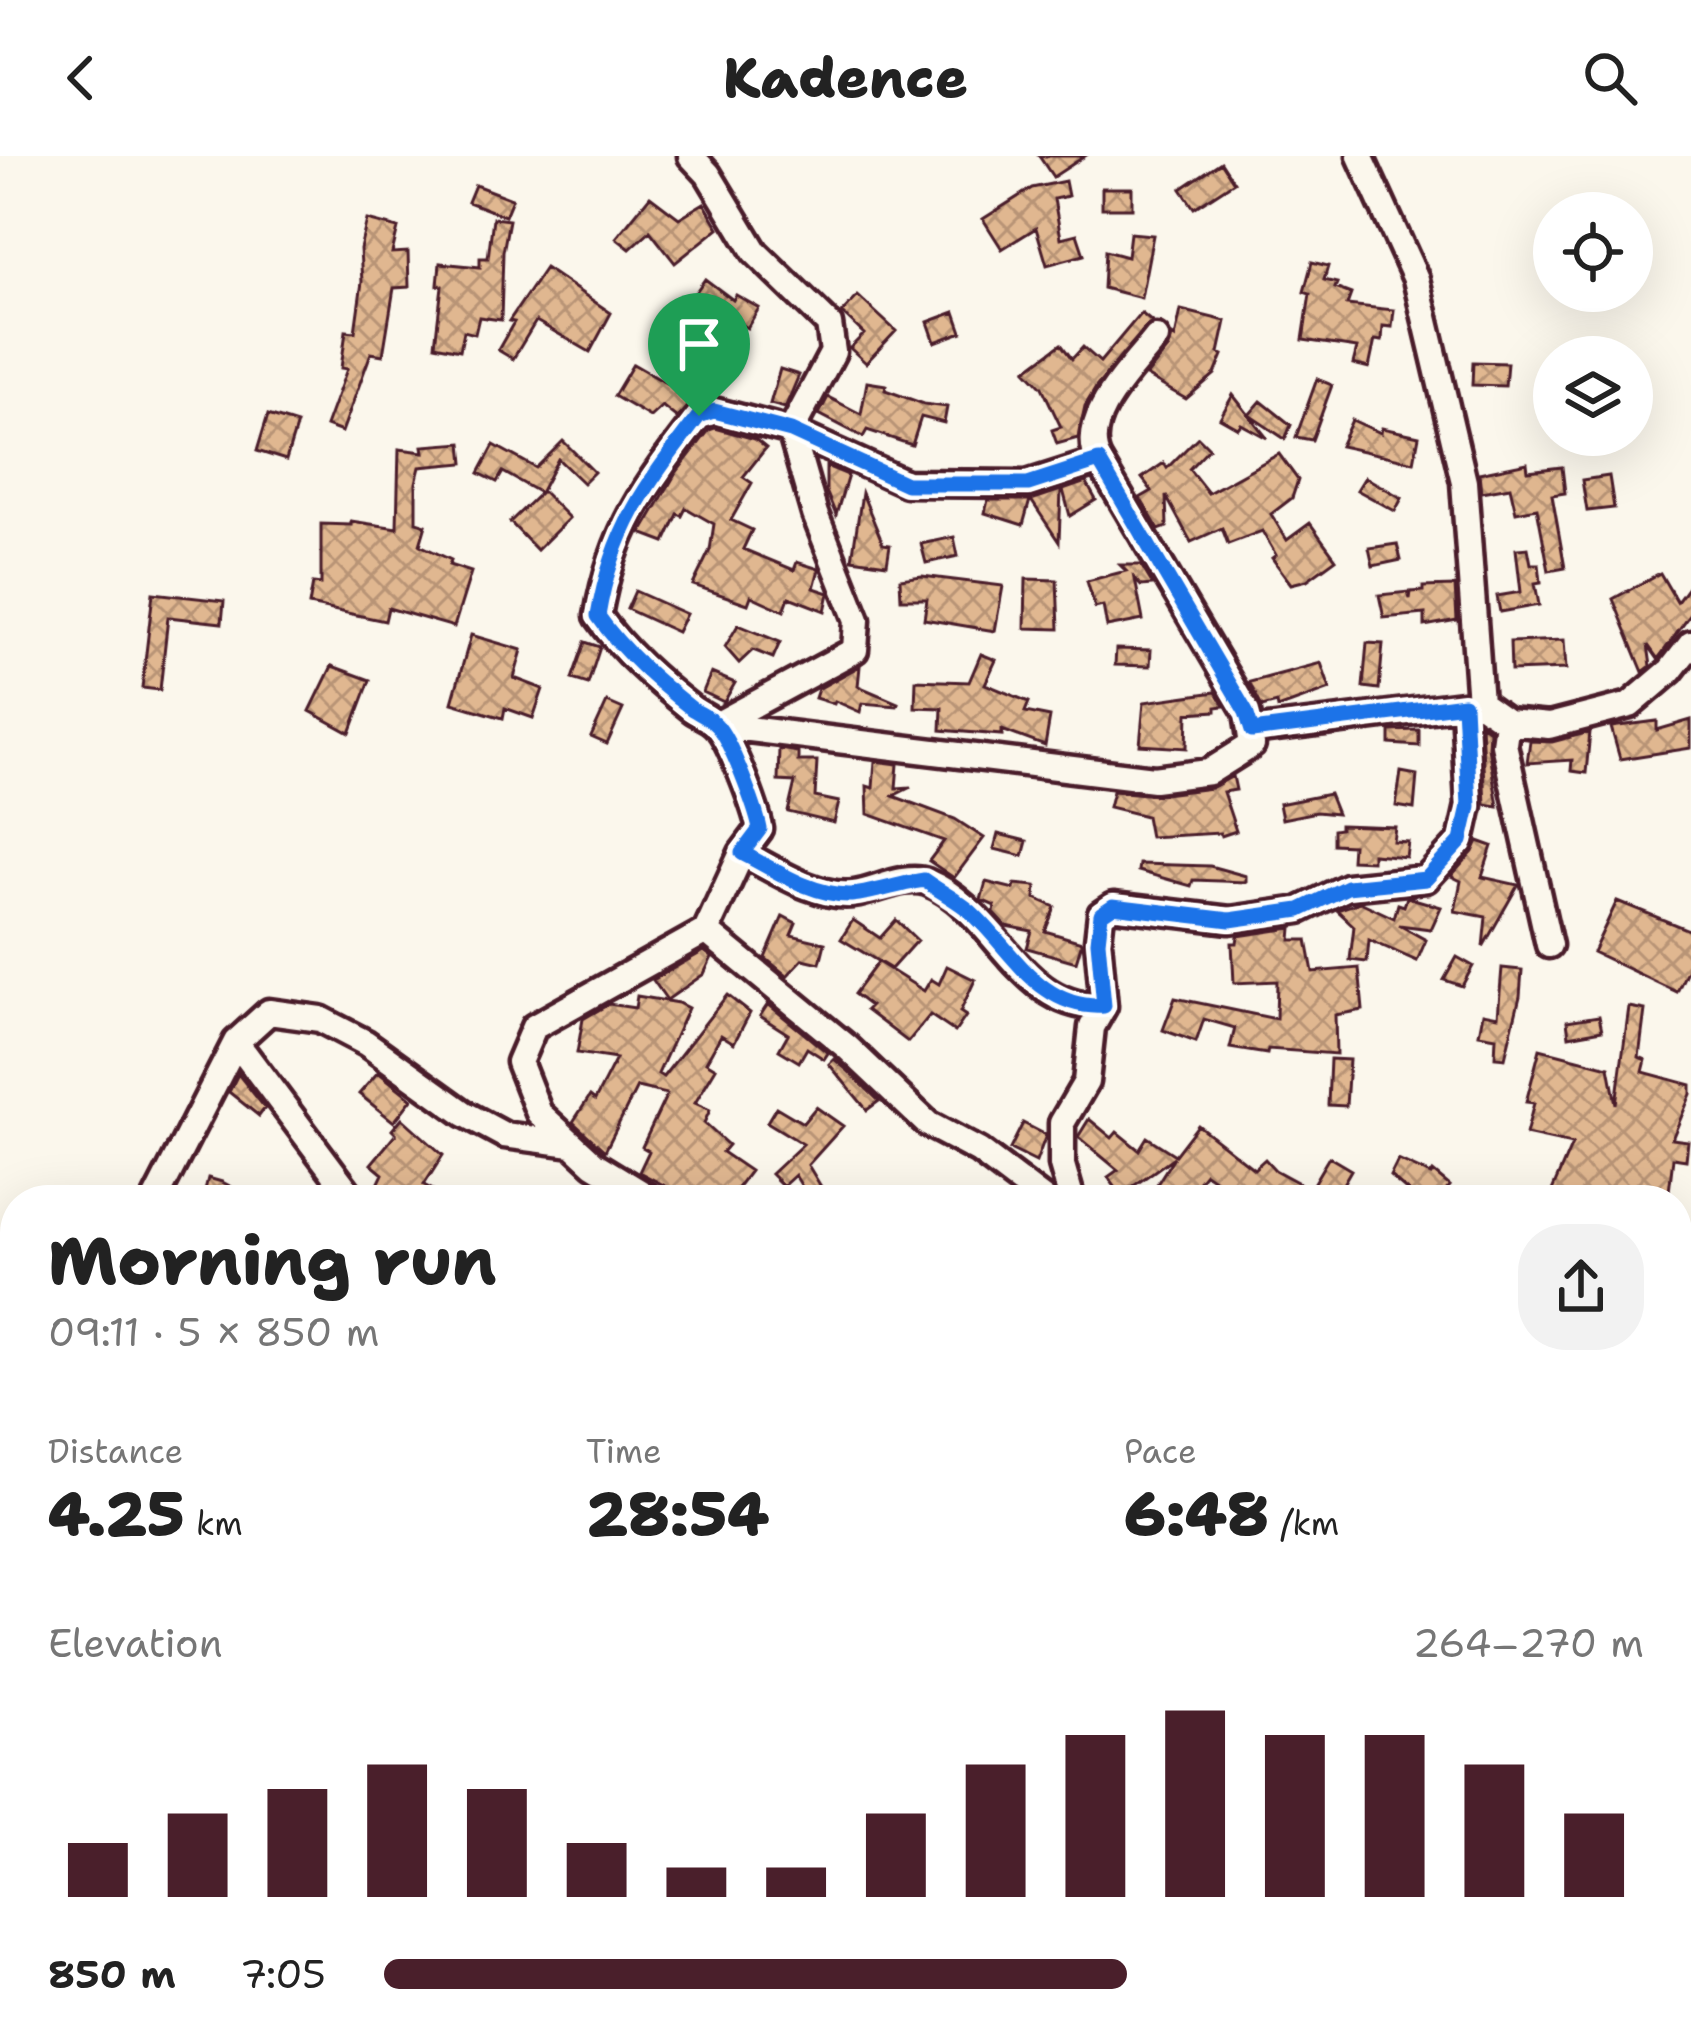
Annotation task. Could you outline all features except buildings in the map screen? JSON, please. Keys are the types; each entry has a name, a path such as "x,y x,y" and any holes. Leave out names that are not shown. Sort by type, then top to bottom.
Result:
{"street":[{"path":"691,156 708,173 755,252 829,324 833,352 791,431 815,514 857,620 855,650 716,725"},
{"path":"1068,1185 1062,1165 1062,1123 1086,1082 1092,1027 1104,1006 1098,941 1101,914 1113,906 1230,920 1300,910 1347,887 1426,879 1461,841 1469,806 1472,704 1464,482 1416,279 1360,156"},
{"path":"716,725 1154,779 1208,772 1252,745 1246,712 1093,450 1095,428 1106,405 1156,338"},
{"path":"628,1185 594,1164 539,1113 519,1062 534,1027 706,932 742,853 760,829 730,745 716,725 617,643 598,616 606,565 643,488 699,416 714,411 791,431 906,484 1028,484 1099,461"},
{"path":"1252,731 1472,704 1507,722 1550,726 1630,706 1670,671 1691,644"},
{"path":"1507,722 1504,744 1549,944"},
{"path":"742,853 806,886 850,895 924,880 971,912 1014,963 1049,994 1090,1007 1104,1006"},
{"path":"706,932 848,1047 928,1124 979,1151 1024,1185"},
{"path":"163,1185 236,1042 269,1012 320,1019 366,1042 465,1114 504,1135 572,1144"},
{"path":"236,1042 343,1185"}],"route":[{"path":"714,411 791,431 906,484 1028,484 1099,461 1246,712 1252,731 1464,704 1469,806 1461,841 1426,879 1347,887 1300,910 1230,920 1113,906 1101,914 1098,941 1104,1006 1090,1007 1049,994 1014,963 971,912 924,880 850,895 806,886 742,853 760,829 730,745 716,725 617,643 598,616 606,565 643,488 699,416 714,411"}]}
